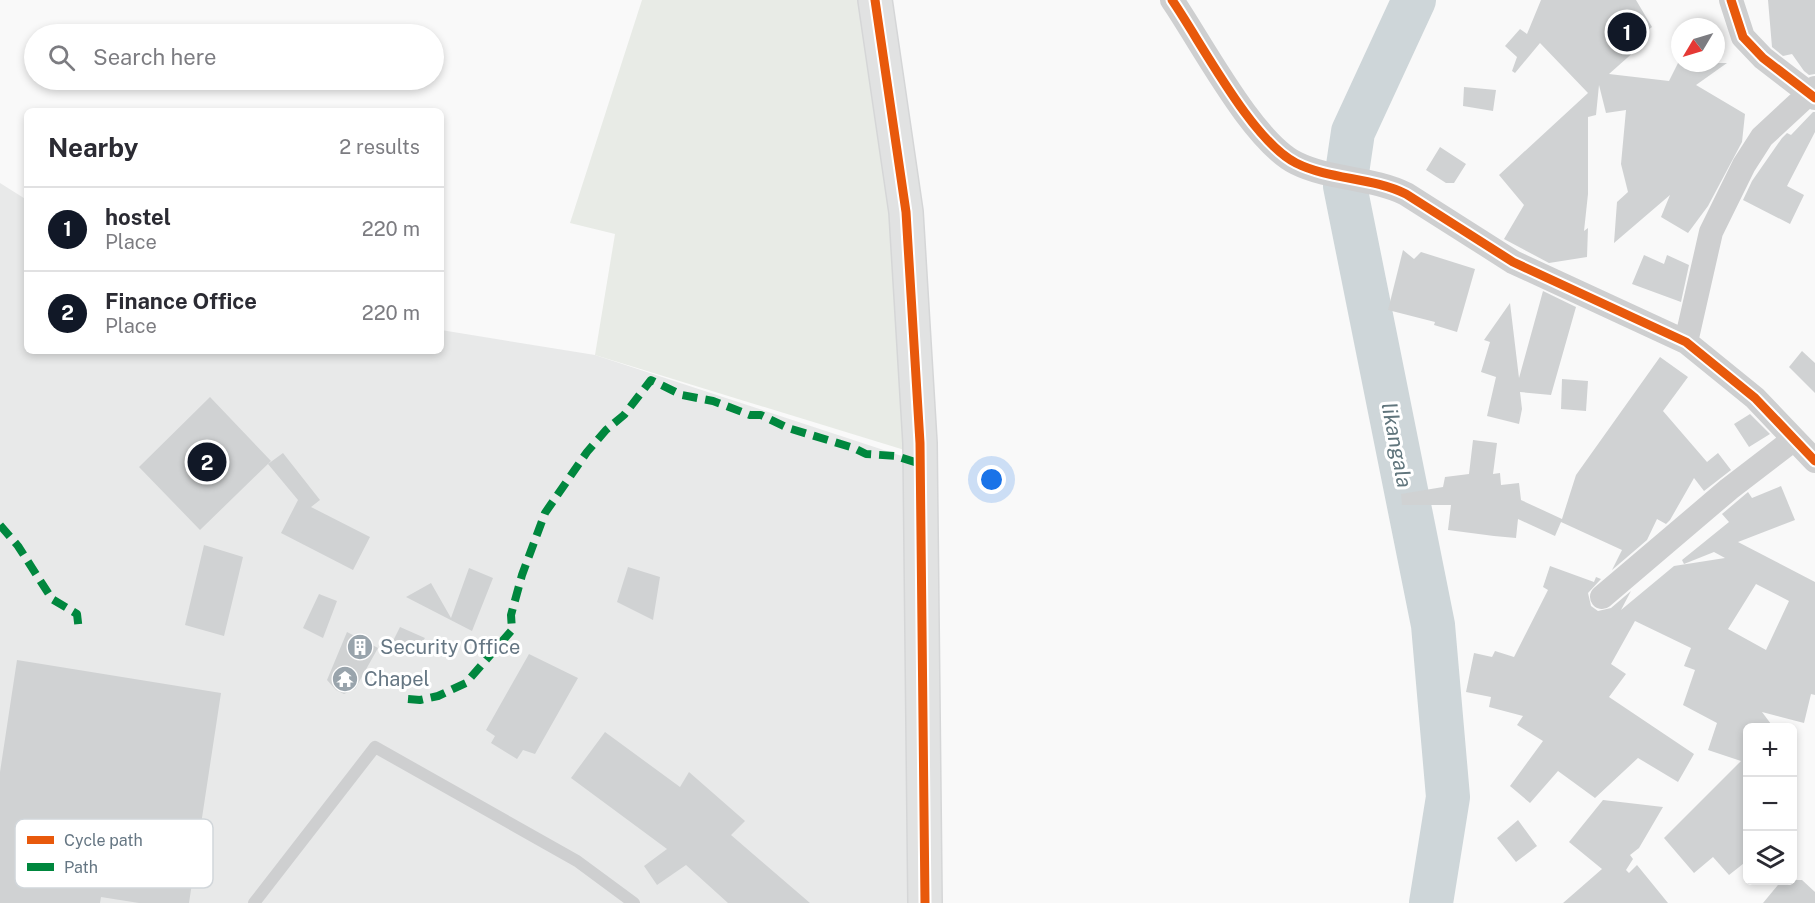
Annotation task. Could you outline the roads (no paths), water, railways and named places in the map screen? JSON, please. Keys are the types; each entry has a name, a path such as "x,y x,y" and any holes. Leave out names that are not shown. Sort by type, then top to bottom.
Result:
{"street":[{"path":"875,0 906,212 920,443 925,903"},
{"path":"1172,0 1242,106 1278,149 1294,162 1388,185 1513,262 1686,342 1755,398 1815,461"},
{"path":"1686,342 1711,231 1744,165 1762,137 1813,93 1763,58 1743,37 1731,0"},
{"path":"1602,597 1729,489 1793,440"}],"lane":[{"path":"254,903 375,747 577,861 634,903"}],"waterway":[{"name":"likangala","path":"1414,0 1353,132 1345,186 1433,625 1448,797 1431,903"}],"place":[{"name":"hostel","path":"1627,32"},
{"name":"Finance Office","path":"207,462"},
{"name":"Security Office","path":"360,647"},
{"name":"Chapel","path":"345,679"}]}
